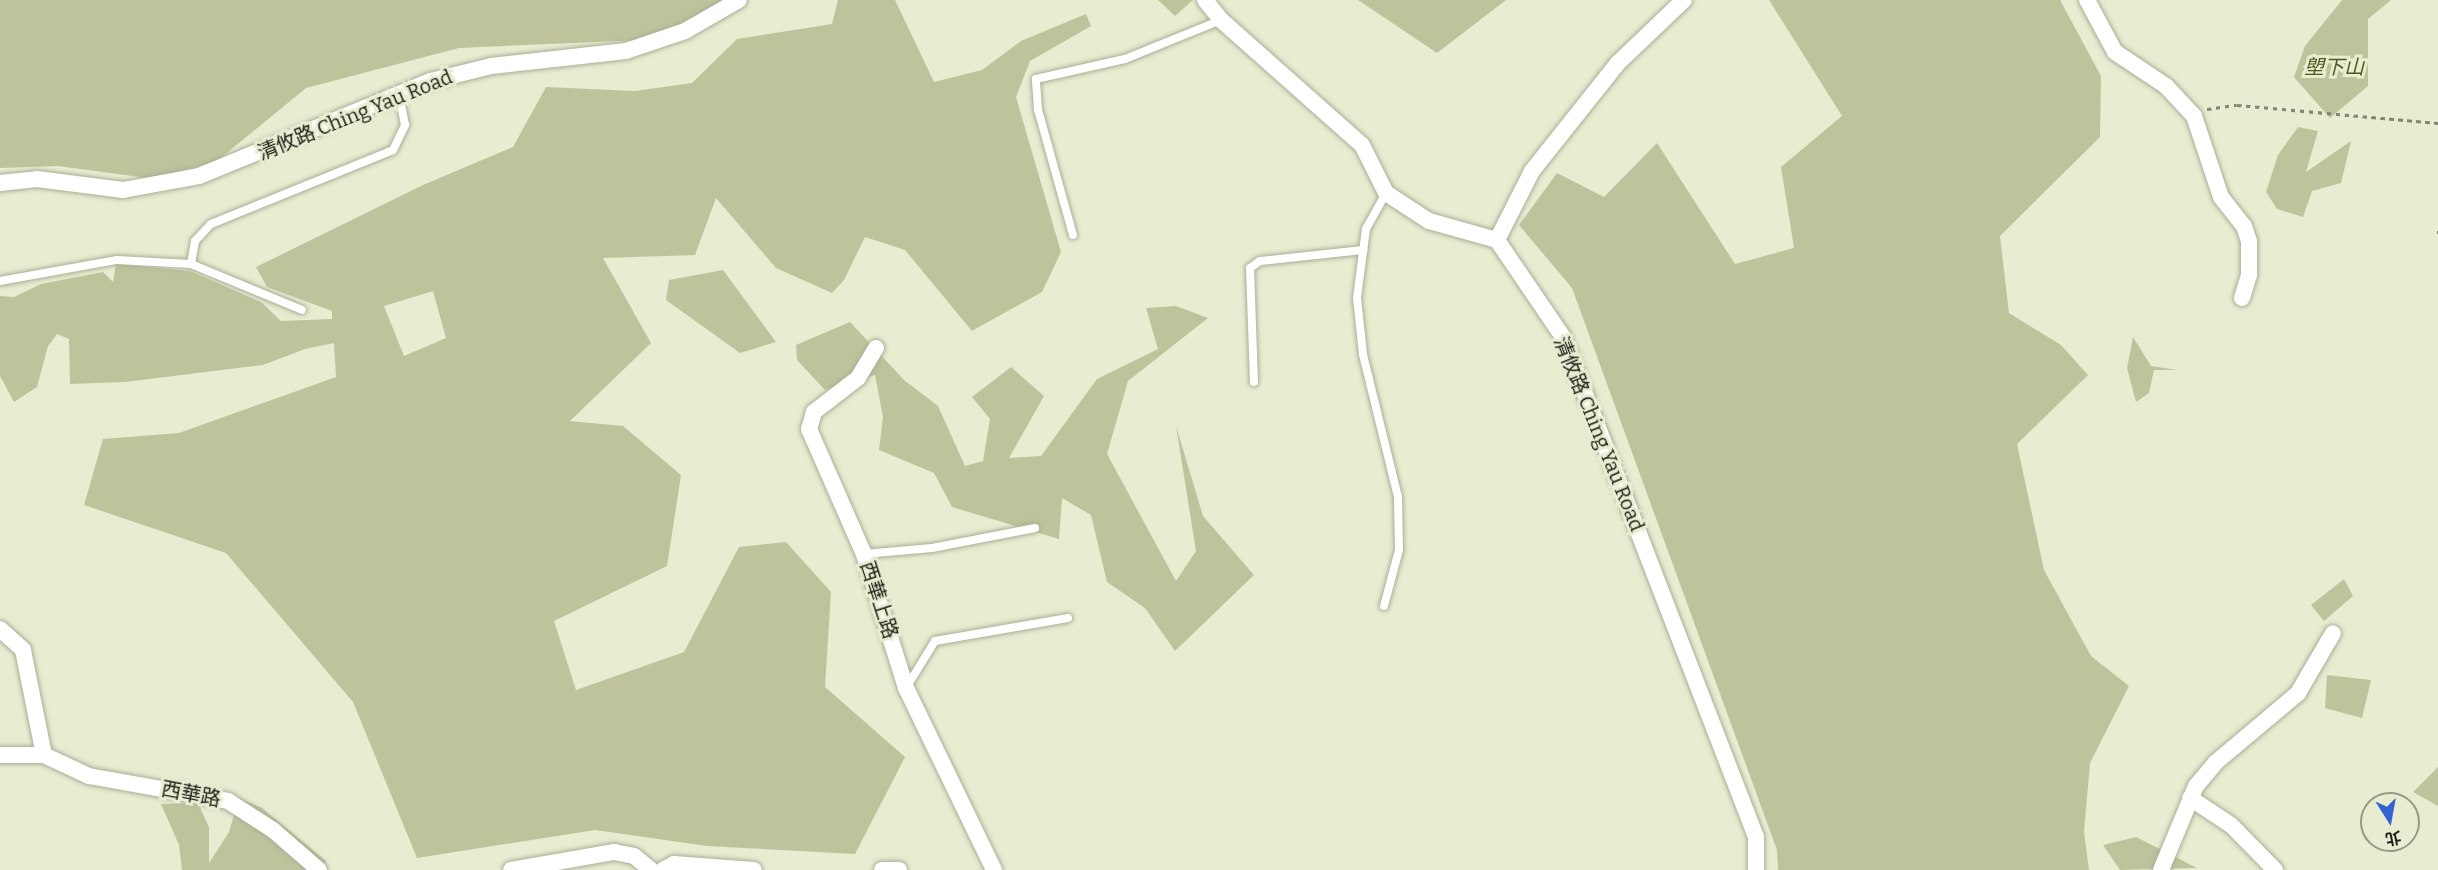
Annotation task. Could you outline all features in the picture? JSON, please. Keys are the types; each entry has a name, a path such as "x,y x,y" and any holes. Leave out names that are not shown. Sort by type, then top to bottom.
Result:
{"street":[{"name":"清攸路 Ching Yau Road","path":"0,183 37,179 123,190 199,176 399,93 491,66 596,56 640,47 692,27 739,0"},
{"path":"1205,0 1221,20 1362,145 1386,193 1430,221 1497,240 1532,171 1618,63 1684,0"},
{"path":"2087,0 2115,52 2166,86 2194,116 2221,197 2244,226 2249,241 2249,275 2242,298"},
{"name":"清攸路 Ching Yau Road","path":"1497,240 1563,337 1756,837 1756,870"},
{"name":"西華上路","path":"876,348 858,378 814,412 809,429 864,554 906,688 994,870"},
{"path":"0,629 23,650 44,755 0,754"},
{"path":"2161,870 2190,798 2215,764 2298,693 2333,633"},
{"name":"西華路","path":"44,755 89,776 228,801 273,830 319,870"},
{"path":"2190,798 2231,825 2275,870"},
{"path":"511,870 614,852 634,856 651,870"},
{"path":"663,870 674,864 754,870"},
{"path":"882,870 899,870"}],"lane":[{"path":"1073,236 1038,110 1036,79 1125,59 1221,20"},
{"path":"191,264 195,241 211,224 393,150 403,136 405,125 399,93"},
{"path":"1384,606 1399,550 1398,497 1363,354 1357,298 1366,229 1386,193"},
{"path":"1254,382 1250,268 1260,261 1363,250"},
{"path":"0,281 117,260 191,264 302,310"},
{"path":"864,554 932,548 1035,528"},
{"path":"906,688 935,641 1068,618"}],"path":[{"path":"2194,116 2215,106 2237,105 2438,123"}],"green space":[{"path":"0,0 725,0 665,39 459,48 306,88 217,161 155,179 58,166 0,168"},
{"path":"838,0 895,0 934,82 982,70 1021,41 1086,14 1091,26 1030,61 1016,97 1061,252 1042,292 972,331 905,250 865,237 844,280 832,293 776,268 716,198 695,255 603,258 651,343 570,421 623,426 681,475 667,566 554,621 576,690 684,652 739,547 786,542 831,592 825,687 905,757 855,854 707,846 595,830 417,858 353,702 226,553 84,505 103,439 179,433 336,377 334,343 305,349 263,365 125,382 70,384 69,339 57,334 48,346 37,387 14,402 0,376 0,296 14,297 41,284 103,272 113,282 116,264 190,271 261,302 281,321 332,319 332,311 267,287 256,267 423,185 513,147 546,87 635,91 692,83 737,39 832,24","holes":["433,291 446,338 404,356 384,306"]},
{"path":"1158,0 1193,0 1175,16"},
{"path":"1358,0 1506,0 1437,53"},
{"path":"1769,0 2060,0 2101,76 2100,137 2000,236 2009,313 2061,345 2088,375 2017,444 2044,570 2091,656 2129,686 2090,763 2084,832 2089,870 1778,870 1777,850 1572,288 1519,225 1557,173 1604,197 1657,143 1735,264 1794,248 1781,167 1842,116"},
{"name":"塱下山","path":"2342,0 2391,0 2368,19 2368,86 2330,118 2294,77 2305,46"},
{"path":"2298,127 2318,131 2306,172 2351,141 2341,183 2312,191 2303,217 2277,209 2266,192 2278,155"},
{"path":"723,270 776,342 740,353 666,300 669,280"},
{"path":"1176,306 1208,318 1128,381 1107,454 1176,581 1196,551 1176,426 1203,516 1254,575 1175,651 1145,608 1107,582 1091,515 1062,498 1059,539 952,507 934,473 879,450 883,417 875,375 825,390 797,360 796,345 850,322 904,380 938,406 965,466 983,461 990,419 972,397 1011,367 1044,396 1009,458 1041,456 1097,379 1158,349 1146,308"},
{"path":"2133,337 2151,366 2177,370 2154,370 2149,393 2136,402 2127,368"},
{"path":"2344,579 2353,596 2324,621 2311,605"},
{"path":"2327,675 2371,680 2362,718 2325,708"},
{"path":"2438,767 2438,806 2420,796 2420,792 2413,792"},
{"path":"239,798 262,808 326,861 323,870 182,870 179,845 161,804 198,803 209,827 209,863 229,832"},
{"path":"2136,837 2197,868 2120,870 2103,845"}]}
